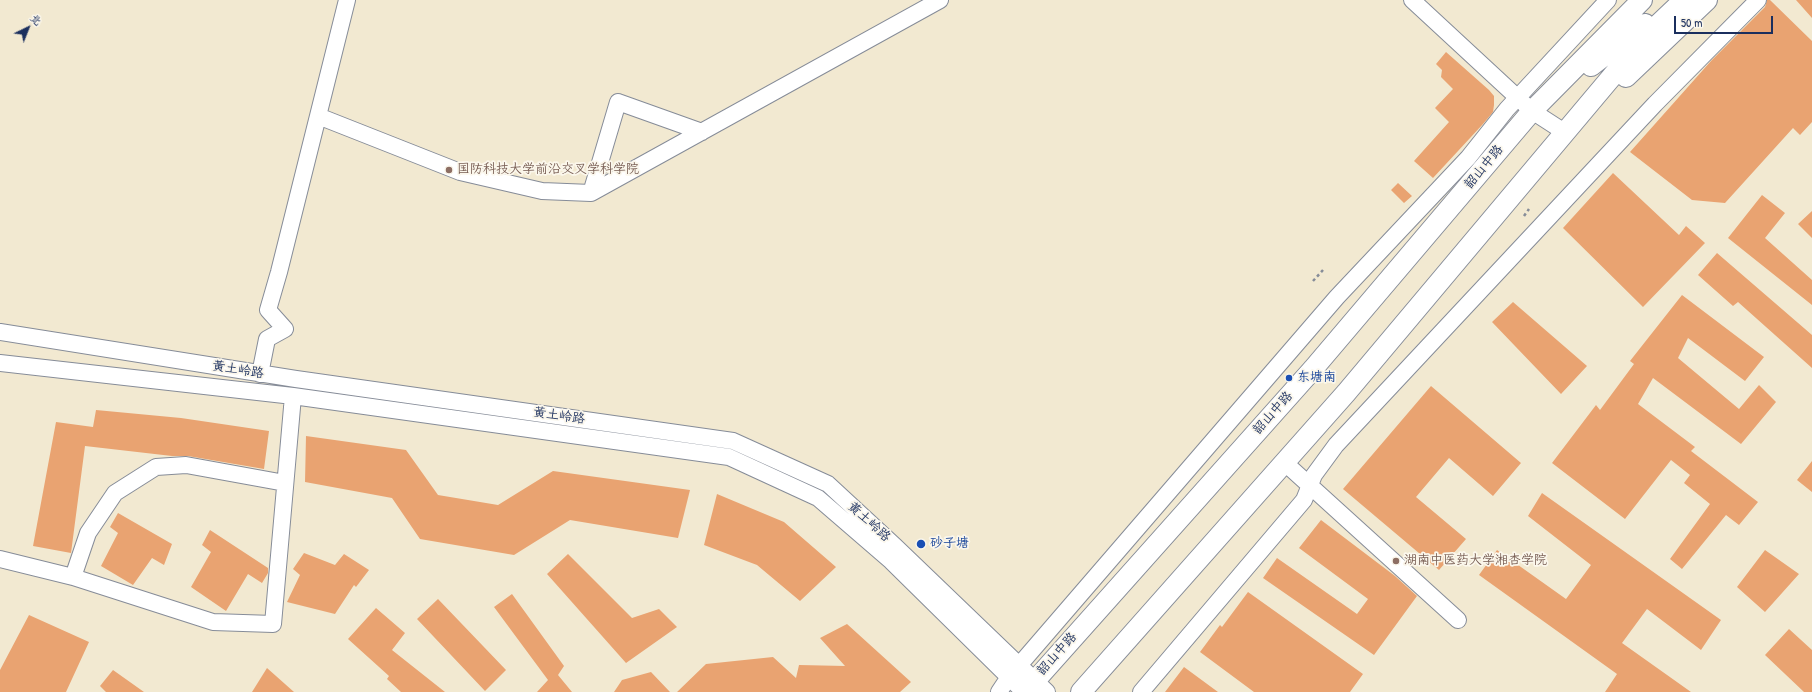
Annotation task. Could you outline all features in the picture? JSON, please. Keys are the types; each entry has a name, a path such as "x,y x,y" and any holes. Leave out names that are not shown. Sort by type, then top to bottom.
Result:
{"main road":[{"name":"韶山中路","path":"1033,689 1313,368 1532,111 1642,0"},
{"name":"韶山中路","path":"1081,692 1346,393 1566,133 1643,32 1670,0"},
{"name":"韶山中路","path":"1532,111 1643,32 1684,0"},
{"name":"韶山中路","path":"1566,133 1707,0"}],"street":[{"path":"260,374 267,339 285,329 268,310 279,272 347,0"},
{"path":"318,116 460,172 542,191 591,193 940,0"},
{"path":"1412,0 1532,111 1566,133"},
{"path":"999,692 1009,677 1337,297 1468,158 1518,97 1608,0"},
{"path":"1141,692 1304,500 1314,475 1336,445 1649,110 1758,0"},
{"path":"591,193 618,102 702,132"},
{"name":"黄土岭路","path":"0,332 260,374 733,441 828,484 1020,666 1033,689"},
{"name":"黄土岭路","path":"0,362 293,396 728,457 818,498 891,561 1009,677 1033,689"},
{"path":"0,558 73,577 212,622 273,624 293,396"},
{"path":"1285,463 1458,620"},
{"path":"73,577 88,533 115,493 156,467 186,465 285,483"}],"path":[{"path":"1524,216 1529,209"},
{"path":"1313,281 1323,270"}],"building":[{"path":"1767,0 1770,0 1812,41 1812,122 1800,135 1793,128 1725,203 1692,200 1630,152 1711,61 1765,7"},
{"path":"1796,0 1812,0 1812,18"},
{"path":"1446,52 1489,90 1494,96 1494,105 1493,112 1483,124 1433,178 1414,161 1449,122 1435,108 1453,89 1441,77 1442,70 1436,64"},
{"path":"1613,173 1679,235 1686,226 1705,243 1643,307 1563,228"},
{"path":"1398,183 1412,196 1404,203 1391,190"},
{"path":"1762,195 1785,213 1765,238 1812,280 1812,305 1728,238"},
{"path":"1812,211 1812,238 1798,224"},
{"path":"1717,253 1812,335 1812,368 1738,302 1733,306 1698,275"},
{"path":"1682,295 1764,357 1745,381 1688,338 1678,358 1739,409 1759,385 1776,402 1741,444 1653,378 1638,404 1695,447 1691,451 1758,502 1739,525 1726,515 1682,569 1670,559 1710,504 1684,483 1690,475 1671,460 1625,519 1552,463 1596,405 1600,410 1634,364 1630,361"},
{"path":"1513,302 1587,366 1561,394 1492,322"},
{"path":"1431,386 1521,463 1493,496 1449,458 1416,497 1466,539 1439,570 1343,489"},
{"path":"96,410 181,418 269,431 264,469 188,456 172,456 85,446 71,553 33,546 56,422 93,427"},
{"path":"306,436 406,450 438,495 498,505 553,471 690,490 678,538 570,520 514,555 420,539 392,498 305,482"},
{"path":"1812,461 1812,492 1797,480"},
{"path":"1542,493 1721,620 1701,650 1647,609 1622,643 1691,692 1605,692 1617,674 1479,575 1497,550 1566,599 1591,565 1528,516"},
{"path":"717,494 784,522 836,567 800,601 757,565 704,545"},
{"path":"118,513 172,544 164,565 152,558 133,585 101,566 118,533 110,527"},
{"path":"1321,520 1395,576 1417,596 1374,655 1263,578 1277,558 1357,614 1368,599 1299,548"},
{"path":"210,530 268,568 268,573 262,583 248,574 226,611 191,587 211,552 202,545"},
{"path":"1765,550 1799,574 1765,612 1737,587"},
{"path":"304,553 335,565 344,554 369,570 356,587 354,585 335,614 287,602 300,575 293,569"},
{"path":"568,554 632,618 659,609 677,627 626,663 547,574"},
{"path":"1248,592 1363,674 1350,692 1254,692 1200,652 1220,625 1222,627"},
{"path":"512,594 564,666 558,675 572,692 537,692 548,680 494,607"},
{"path":"438,599 506,670 485,691 417,619"},
{"path":"376,608 405,633 392,650 445,692 401,692 387,679 389,676 348,639"},
{"path":"29,615 89,642 66,692 0,692 0,670"},
{"path":"847,624 911,682 900,692 677,692 706,664 773,657 796,678 799,665 845,666 820,638"},
{"path":"1789,629 1812,650 1812,692 1804,692 1765,655"},
{"path":"1184,667 1218,692 1165,692"},
{"path":"267,668 294,692 252,692"},
{"path":"113,670 144,692 106,692 100,686"},
{"path":"651,672 670,692 614,692 622,680"}],"place":[{"name":"国防科技大学前沿交叉学科学院","path":"449,170"},
{"name":"东塘南","path":"1289,378"},
{"name":"砂子塘","path":"921,544"},
{"name":"湖南中医药大学湘杏学院","path":"1396,561"}]}
